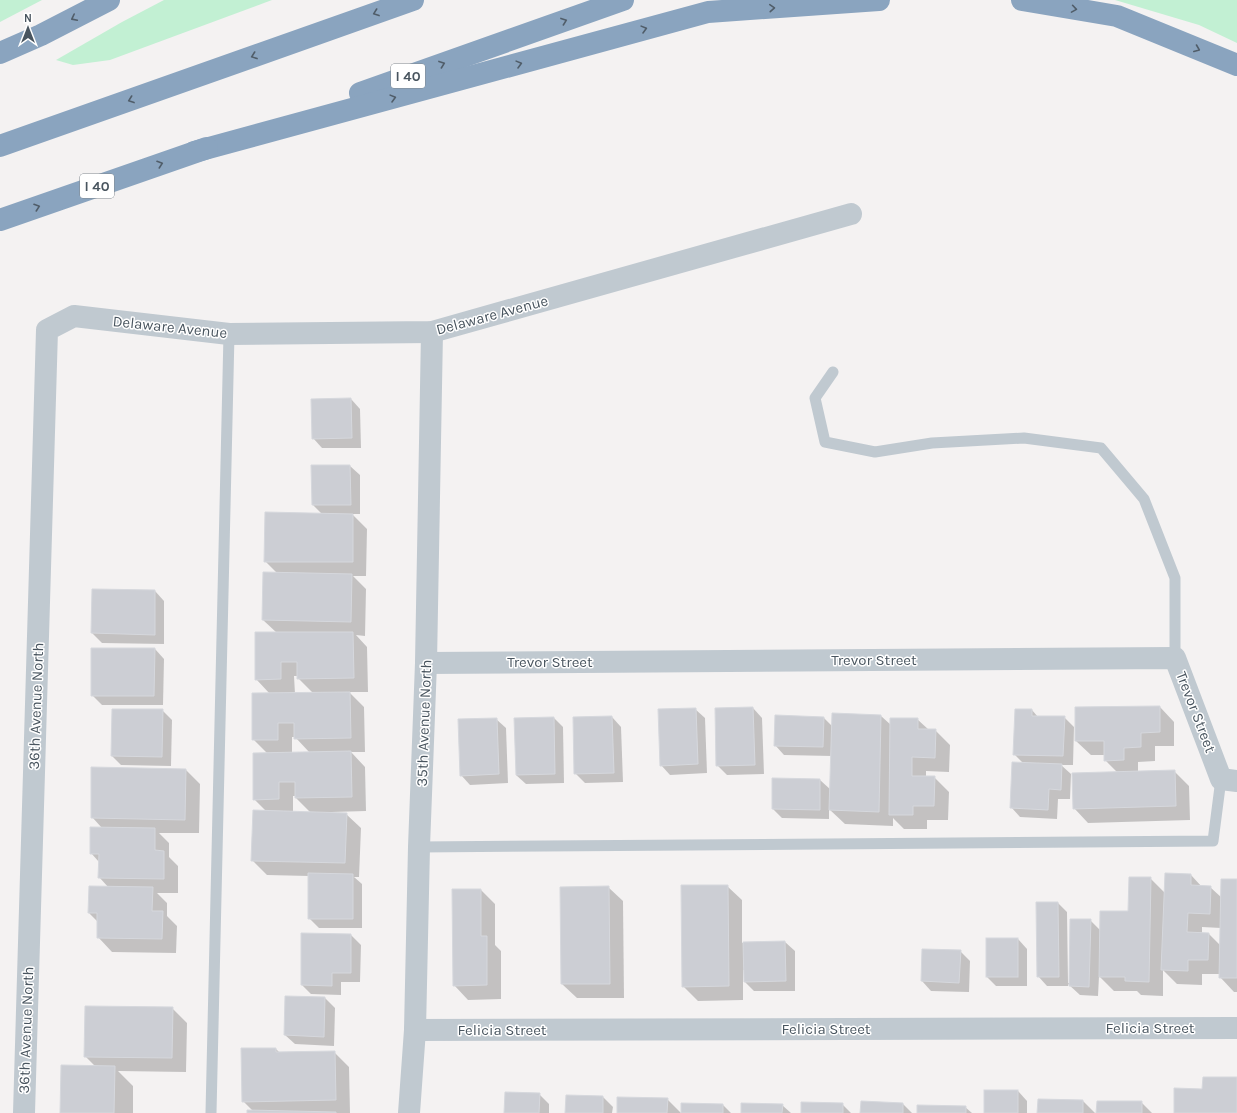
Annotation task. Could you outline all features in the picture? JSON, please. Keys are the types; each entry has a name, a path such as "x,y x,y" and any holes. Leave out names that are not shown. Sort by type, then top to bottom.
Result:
{"highway":[{"path":"0,53 41,35 109,0"},
{"path":"0,146 413,0"},
{"name":"I 40","path":"0,220 623,0"},
{"path":"194,152 708,12 879,0"},
{"path":"1022,0 1117,16 1237,65"}],"street":[{"name":"Delaware Avenue","path":"74,316 229,334 432,332 851,214"},
{"name":"36th Avenue North","path":"24,1113 47,330 74,316"},
{"name":"35th Avenue North","path":"409,1113 415,1030 419,847 426,663 432,332"},
{"name":"Trevor Street","path":"426,663 1175,658 1229,780"},
{"name":"Felicia Street","path":"415,1030 1237,1028"}],"lane":[{"path":"211,1113 229,334"},
{"path":"833,372 815,398 825,442 875,452 932,443 1024,438 1101,448 1144,499 1175,578 1175,658"},
{"path":"419,847 1213,841 1229,780"}],"green space":[{"path":"0,0 42,0 0,22"},
{"path":"164,0 272,0 110,60 73,65 56,60 122,22"},
{"path":"1115,0 1237,0 1237,43 1199,25"}],"building":[{"path":"351,398 352,438 312,439 311,399"},
{"path":"311,465 350,465 351,505 312,505"},
{"path":"265,512 353,514 353,562 264,562"},
{"path":"263,572 352,574 351,622 262,620"},
{"path":"92,589 155,590 155,635 91,633"},
{"path":"255,632 353,632 354,678 297,679 297,662 281,662 281,679 255,680"},
{"path":"91,648 155,648 154,696 91,696"},
{"path":"350,692 351,738 294,739 294,723 278,723 278,740 252,740 252,693"},
{"path":"1160,706 1160,732 1141,733 1141,747 1124,748 1124,760 1104,761 1104,741 1075,741 1075,707"},
{"path":"753,707 755,765 716,766 715,708"},
{"path":"696,708 698,764 660,766 658,709"},
{"path":"112,709 163,709 162,757 111,756"},
{"path":"1015,709 1032,709 1032,716 1065,716 1063,756 1013,755"},
{"path":"832,713 881,715 879,812 829,810"},
{"path":"775,715 824,717 823,747 774,746"},
{"path":"612,716 614,773 574,774 573,717"},
{"path":"554,717 555,774 516,775 514,718"},
{"path":"497,718 499,774 460,776 458,719"},
{"path":"890,718 918,718 918,729 936,729 935,758 912,757 912,776 935,776 934,806 913,806 913,815 889,815"},
{"path":"351,751 352,797 295,798 295,782 279,782 279,799 253,800 253,753"},
{"path":"1012,762 1062,764 1061,790 1049,789 1048,810 1010,808"},
{"path":"91,767 186,769 185,820 91,818"},
{"path":"1175,770 1176,806 1073,809 1072,773"},
{"path":"772,778 820,779 820,810 772,809"},
{"path":"253,810 347,813 345,863 251,861"},
{"path":"90,827 155,828 155,850 164,851 164,879 98,878 99,854 90,854"},
{"path":"308,873 353,874 353,919 308,919"},
{"path":"1165,873 1191,874 1191,885 1211,886 1210,914 1188,913 1187,932 1209,933 1208,960 1188,960 1188,971 1161,970"},
{"path":"1129,877 1151,877 1149,982 1125,981 1125,977 1099,977 1100,911 1128,911"},
{"path":"1221,879 1237,879 1237,978 1219,978"},
{"path":"681,885 728,885 729,986 682,987"},
{"path":"89,886 153,887 152,911 163,911 162,939 97,938 97,913 88,913"},
{"path":"609,886 610,984 561,984 560,887"},
{"path":"452,889 481,889 481,936 487,936 487,985 453,986"},
{"path":"1036,902 1058,902 1059,977 1037,977"},
{"path":"1070,919 1091,919 1089,987 1069,986"},
{"path":"301,933 351,934 351,973 332,973 332,986 301,985"},
{"path":"986,938 1018,938 1018,977 986,977"},
{"path":"785,941 786,981 744,982 743,942"},
{"path":"922,949 961,950 959,983 921,981"},
{"path":"285,996 325,997 324,1037 284,1035"},
{"path":"85,1006 173,1007 172,1058 84,1057"},
{"path":"241,1048 276,1048 276,1052 335,1051 336,1100 242,1102"},
{"path":"61,1065 115,1066 114,1113 60,1113"},
{"path":"1203,1077 1237,1077 1237,1113 1174,1113 1174,1088 1202,1089"},
{"path":"984,1090 1018,1090 1018,1113 984,1113"},
{"path":"505,1092 540,1093 539,1113 504,1113"},
{"path":"566,1095 603,1096 603,1113 565,1113"},
{"path":"617,1097 668,1098 667,1113 617,1113"},
{"path":"1038,1099 1083,1100 1083,1113 1037,1113"},
{"path":"861,1101 903,1103 903,1113 860,1113"},
{"path":"1097,1101 1142,1101 1142,1113 1096,1113"},
{"path":"801,1102 843,1103 843,1113 801,1113"},
{"path":"681,1103 723,1104 723,1113 681,1113"},
{"path":"741,1103 783,1104 782,1113 741,1113"},
{"path":"917,1105 966,1106 966,1113 917,1113"},
{"path":"247,1110 336,1112 336,1113 247,1113"}]}
